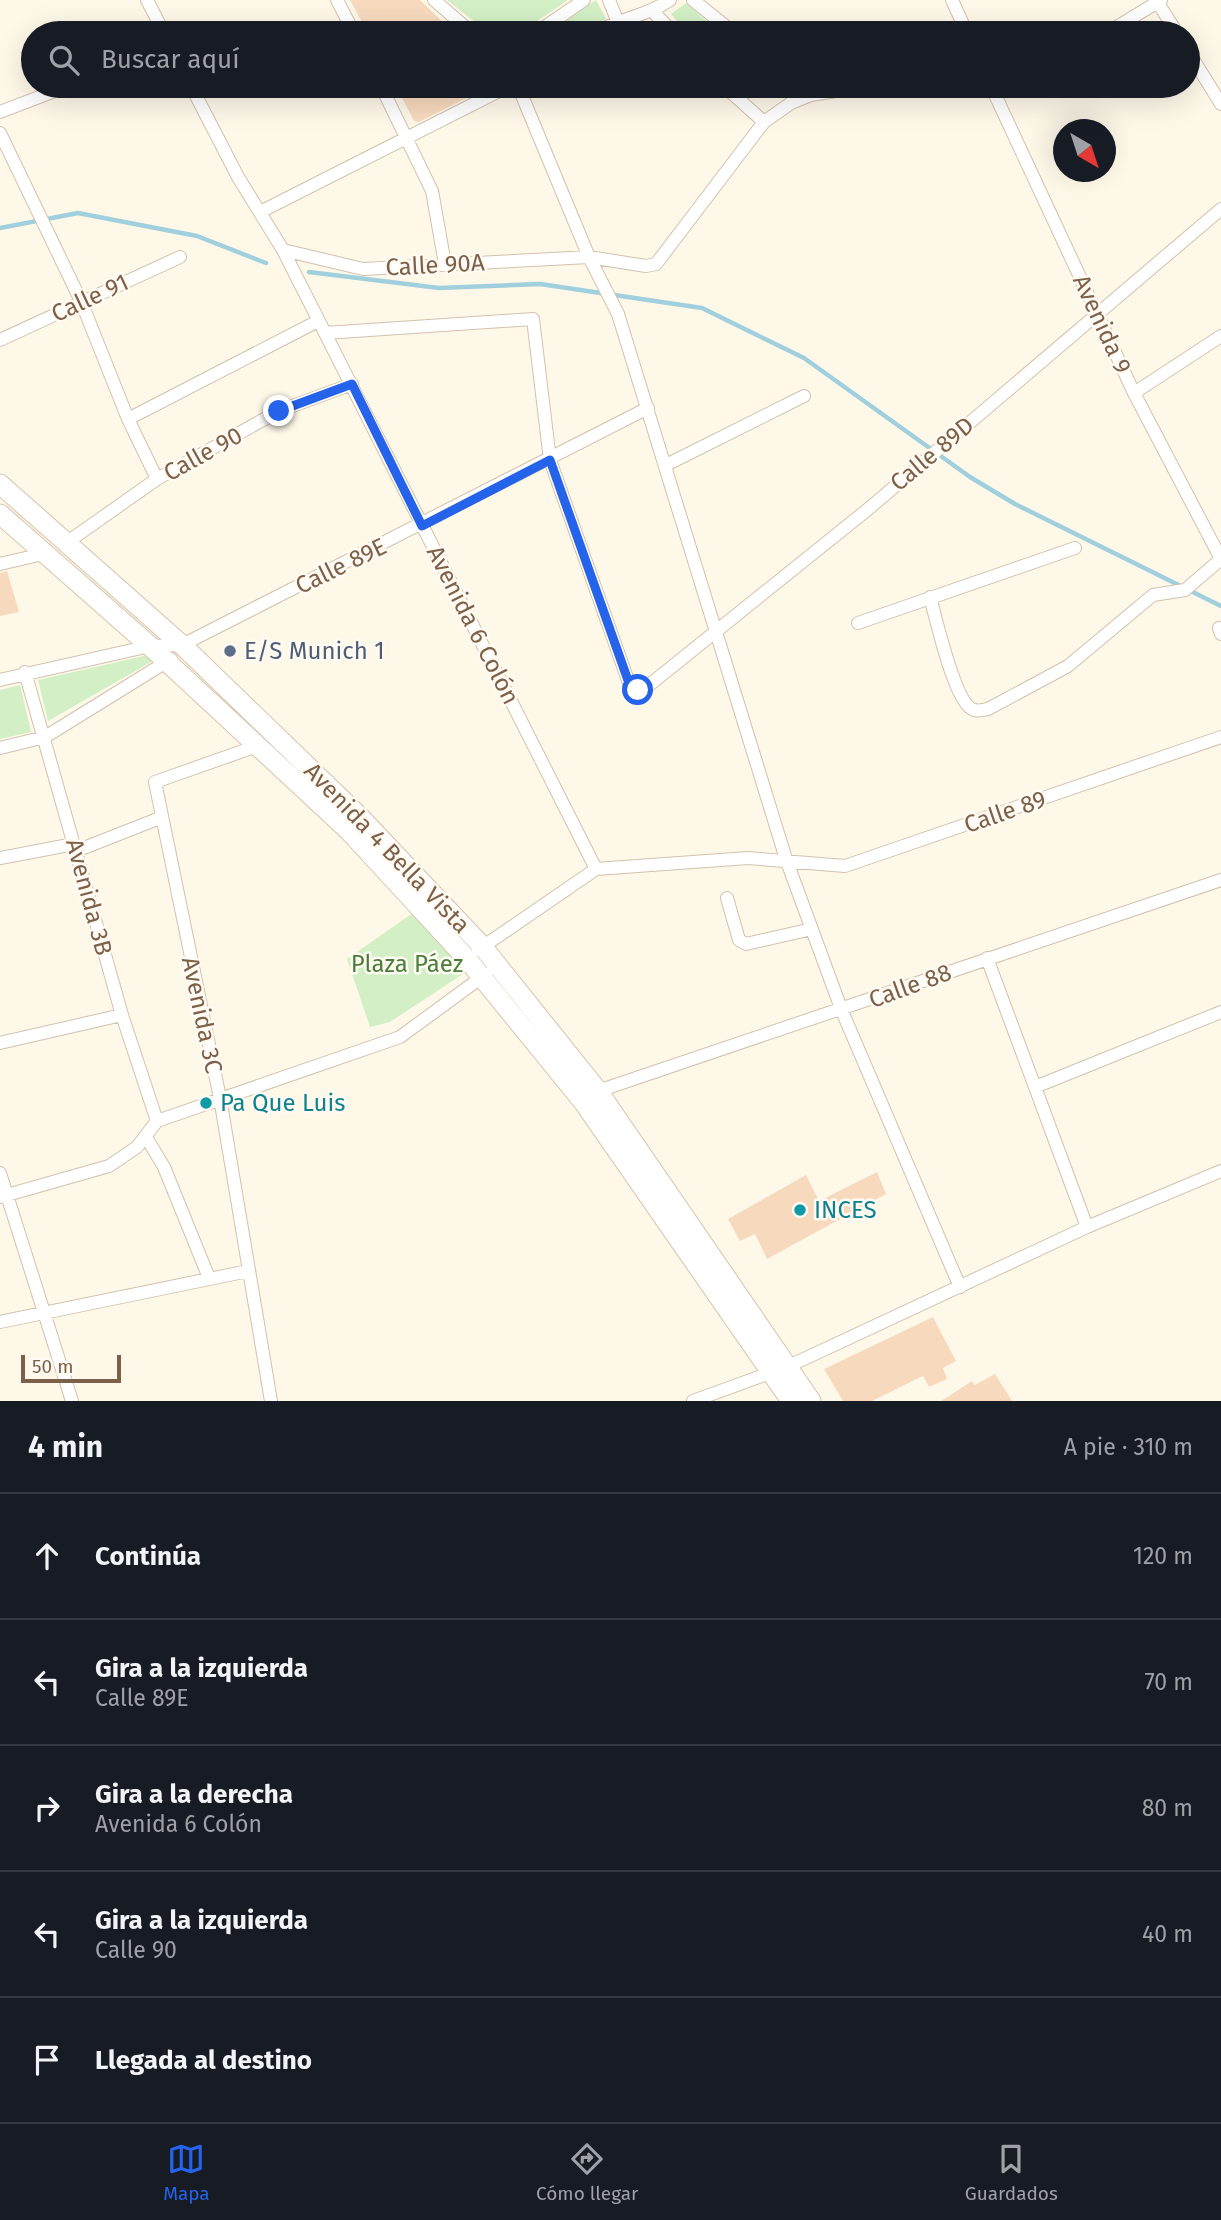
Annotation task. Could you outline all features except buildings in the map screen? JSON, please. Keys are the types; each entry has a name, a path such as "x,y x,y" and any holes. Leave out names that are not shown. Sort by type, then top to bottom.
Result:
{"street":[{"path":"147,0 158,21"},
{"path":"337,0 348,21"},
{"path":"434,0 458,21"},
{"path":"554,21 584,0"},
{"path":"608,0 617,20 653,12 670,0"},
{"path":"693,0 719,21"},
{"path":"952,0 962,21"},
{"path":"1126,21 1159,1 1170,21"},
{"path":"653,12 662,21"},
{"path":"1200,70 1221,104"},
{"path":"0,112 37,98"},
{"name":"Avenida 6 Colón","path":"197,98 237,177 283,250 596,869"},
{"path":"387,98 432,191 445,264"},
{"path":"260,212 486,98"},
{"path":"523,98 589,257 618,314 786,859 842,1011 960,1287"},
{"path":"737,98 764,122 791,103 804,98"},
{"name":"Avenida 9","path":"996,98 1134,393 1221,559"},
{"name":"Calle 90A","path":"283,250 363,269 589,257 646,267 656,264 764,122"},
{"path":"0,132 32,204 81,301 128,419 158,479"},
{"name":"Calle 89D","path":"550,460 630,686 638,690 648,688 716,634 1221,209"},
{"name":"Calle 91","path":"0,340 180,257"},
{"path":"325,333 533,319 550,460"},
{"path":"128,419 318,320"},
{"path":"1134,393 1221,336"},
{"name":"Calle 90","path":"66,543 158,479 279,411 352,384"},
{"path":"666,465 804,396"},
{"name":"Calle 89E","path":"182,645 422,526 648,408"},
{"name":"Avenida 4 Bella Vista","path":"0,484 182,645 360,817 482,946 490,971 584,1103 781,1369 811,1401"},
{"name":"Avenida 4 Bella Vista","path":"0,514 150,646 348,830 467,959 490,971 598,1091 781,1369 791,1401"},
{"path":"858,622 1075,548"},
{"path":"0,564 43,554"},
{"path":"930,597 960,694 971,709 979,711 988,709 1068,666 1153,595 1174,594 1193,585 1221,559"},
{"path":"0,680 150,646 182,645"},
{"path":"0,748 45,737 167,663 182,645"},
{"name":"Avenida 3B","path":"25,673 122,1015 157,1121"},
{"name":"Calle 89","path":"596,869 748,858 786,859 834,866 862,862 1221,737"},
{"name":"Avenida 3C","path":"257,746 155,782 159,795 160,818 220,1098 271,1401"},
{"path":"0,858 75,847 160,818"},
{"path":"467,959 596,869"},
{"name":"Calle 88","path":"598,1091 842,1011 987,958 1221,880"},
{"path":"727,898 739,940 746,944 812,929"},
{"path":"987,958 1087,1227"},
{"path":"3,1196 109,1166 125,1157 146,1137 157,1121 400,1037 490,971"},
{"path":"1035,1087 1221,1012"},
{"path":"0,1043 122,1015"},
{"path":"146,1137 164,1167 209,1278"},
{"path":"693,1401 781,1369 1087,1227 1221,1171"},
{"path":"0,1173 3,1196 72,1401"},
{"path":"0,1322 43,1311 248,1272"}],"green space":[{"path":"447,0 568,0 537,21 474,21"},
{"path":"596,0 606,19 603,21 565,21"},
{"path":"686,3 706,21 677,21 671,14"},
{"path":"148,655 151,662 48,721 38,680"},
{"path":"20,685 31,732 0,739 0,690"},
{"name":"Plaza Páez","path":"420,908 469,970 390,1022 370,1027 347,959"}],"waterway":[{"path":"0,228 78,213 197,236 266,263"},
{"path":"309,272 439,288 540,284 702,308 804,358 970,477 1015,504 1221,606"}],"place":[{"name":"E/S Munich 1","path":"230,651"},
{"name":"Pa Que Luis","path":"206,1103"},
{"name":"INCES","path":"800,1210"}],"route":[{"path":"279,411 352,384 422,526 550,460 630,686 638,690"}]}
